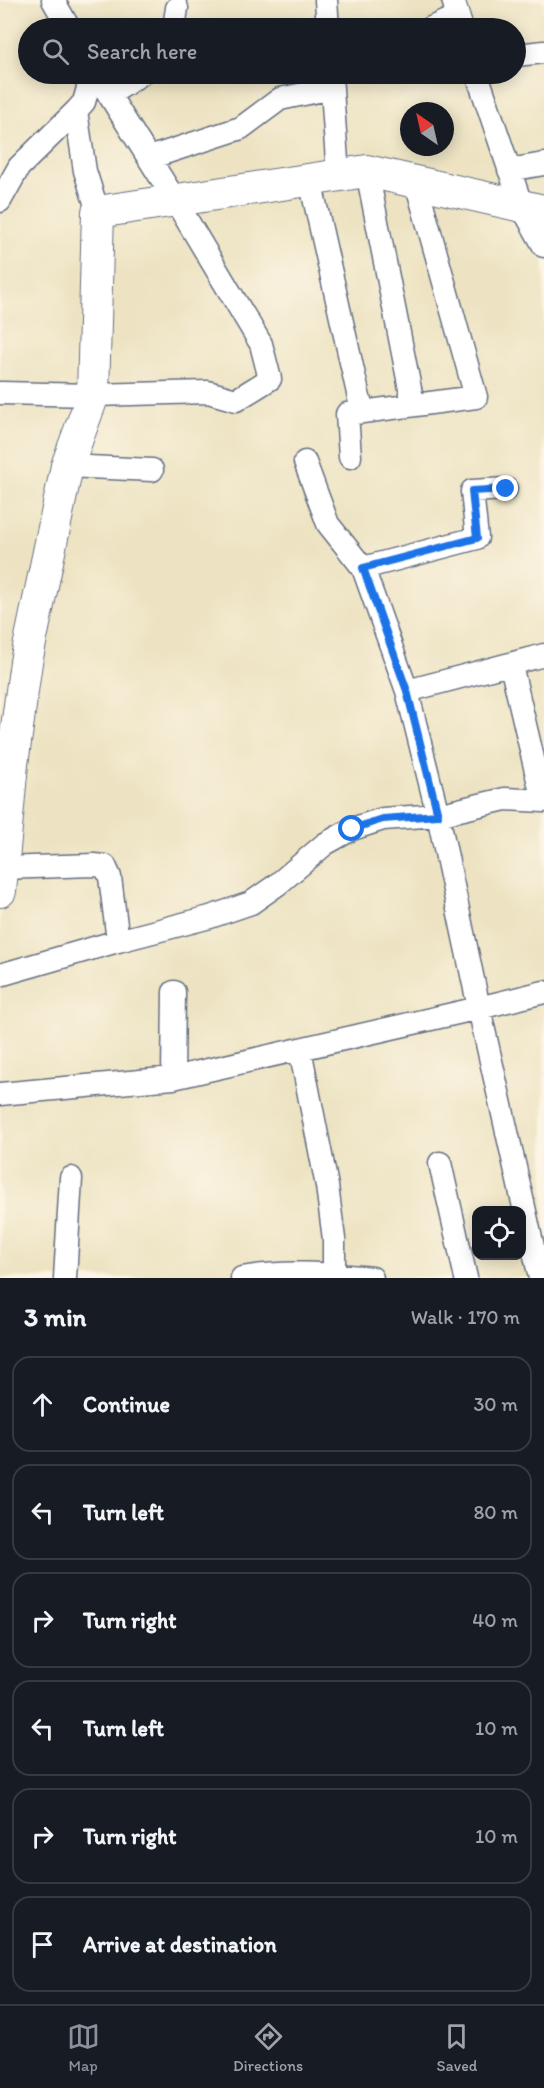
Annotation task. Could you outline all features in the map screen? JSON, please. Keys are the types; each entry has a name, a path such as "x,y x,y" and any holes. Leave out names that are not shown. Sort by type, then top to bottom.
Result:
{"street":[{"path":"53,0 63,18"},
{"path":"326,0 327,18"},
{"path":"526,54 544,52"},
{"path":"0,201 19,167 84,102 90,84"},
{"path":"0,393 93,395 208,392 236,400 270,379 261,344 175,200 101,84"},
{"path":"109,95 126,84"},
{"path":"149,158 241,128 280,99 323,84"},
{"path":"332,84 338,176 362,411"},
{"path":"480,84 509,170 533,209 544,246"},
{"path":"76,111 85,171 98,212 93,395 67,466 26,662 12,764 1,880 105,866 110,877 118,941"},
{"path":"509,170 544,164"},
{"path":"98,212 338,176 416,182 533,209"},
{"path":"338,176 413,404"},
{"path":"350,457 347,414 476,397 416,182"},
{"path":"305,462 328,524 363,568 407,691 438,815 540,1278"},
{"path":"67,466 152,470"},
{"path":"363,568 477,538 472,491 506,489"},
{"path":"407,691 544,655"},
{"path":"0,975 210,917 251,903 326,844 352,829 383,819 438,815 505,799 544,801 512,665"},
{"path":"173,1078 174,992"},
{"path":"0,1094 173,1078 544,992"},
{"path":"300,1049 327,1186 334,1239 334,1276"},
{"path":"440,1163 466,1278"},
{"path":"65,1278 71,1178"},
{"path":"242,1278 258,1275 372,1278"}],"route":[{"path":"352,829 383,819 438,815 407,691 363,568 477,538 472,491 506,489"}]}
